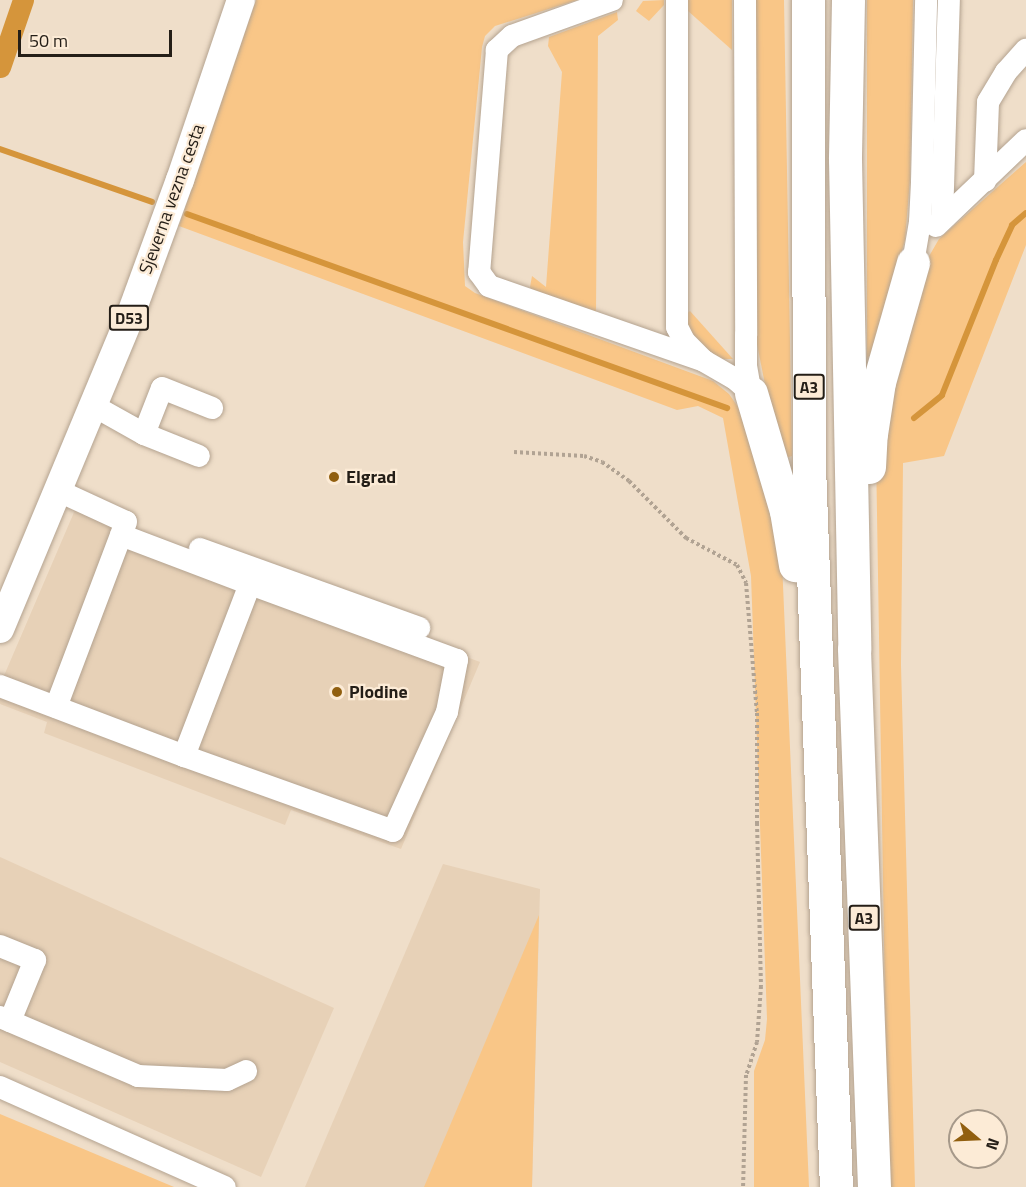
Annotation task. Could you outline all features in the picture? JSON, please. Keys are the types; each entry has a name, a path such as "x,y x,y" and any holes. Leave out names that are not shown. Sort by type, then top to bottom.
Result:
{"highway":[{"name":"A3","path":"808,0 809,466 819,774 837,1187"},
{"name":"A3","path":"848,0 845,159 854,649 874,1187"},
{"path":"854,649 862,628 869,575 869,457 872,424 884,361 914,263"},
{"path":"751,393 793,541 801,717 812,760 819,774"}],"main road":[{"name":"Sjeverna vezna cesta","path":"0,629 94,406 180,180 241,0"}],"street":[{"path":"612,0 512,36 497,50 479,272 489,286 704,361 734,378 751,393"},
{"path":"677,0 677,327 693,351 704,361"},
{"path":"745,0 746,366 751,393"},
{"path":"914,263 920,222 922,182 926,0"},
{"path":"942,219 949,0"},
{"path":"985,181 988,102 1006,72 1026,50"},
{"path":"914,263 928,234 1026,140"},
{"path":"144,434 162,388 212,408"},
{"path":"94,406 144,434 199,456"},
{"path":"0,686 184,756 393,831 447,712 457,660 250,584 123,529 59,491"},
{"path":"123,529 419,628"},
{"path":"56,707 123,529"},
{"path":"184,756 250,584"},
{"path":"0,946 35,960 5,1019 138,1076 227,1080 246,1071"},
{"path":"0,1087 225,1187"}],"path":[{"path":"514,452 584,456 602,462 630,481 686,538 737,565 746,582 757,713 761,997 757,1042 746,1075 743,1187"}],"shaded area":[{"path":"256,0 577,0 495,26 485,36 482,47 463,242 465,286 475,293 713,381 729,394 745,417 782,562 809,1187 754,1187 754,1071 765,1040 767,1019 751,576 723,418 698,406 677,410 179,226"},
{"path":"664,0 664,5 649,21 636,11 643,1"},
{"path":"686,0 732,0 732,50 688,11"},
{"path":"755,0 784,0 792,456 780,460 755,334"},
{"path":"867,0 913,0 910,179 905,240 872,354 867,358"},
{"path":"617,12 618,20 598,36 596,314 532,292 530,287 532,276 546,287 562,72 548,46 549,37"},
{"path":"1026,162 1026,245 944,456 903,463 901,665 915,1187 888,1187 876,453 928,258 939,239"},
{"path":"690,311 733,359 719,359 689,335 685,315"},
{"path":"75,510 480,662 401,849 291,810 285,825 44,733 47,722 0,704 0,685"},
{"path":"0,857 334,1008 261,1177 0,1062"},
{"path":"443,864 540,889 532,1187 305,1187"},
{"path":"539,915 532,1187 424,1187"},
{"path":"0,1114 174,1187 0,1187"}],"waterway":[{"path":"0,67 23,0"},
{"path":"0,149 152,202"},
{"path":"914,418 942,395 1012,225 1026,213"},
{"path":"187,214 727,408"}],"place":[{"name":"Elgrad","path":"334,477"},
{"name":"Plodine","path":"337,692"}]}
